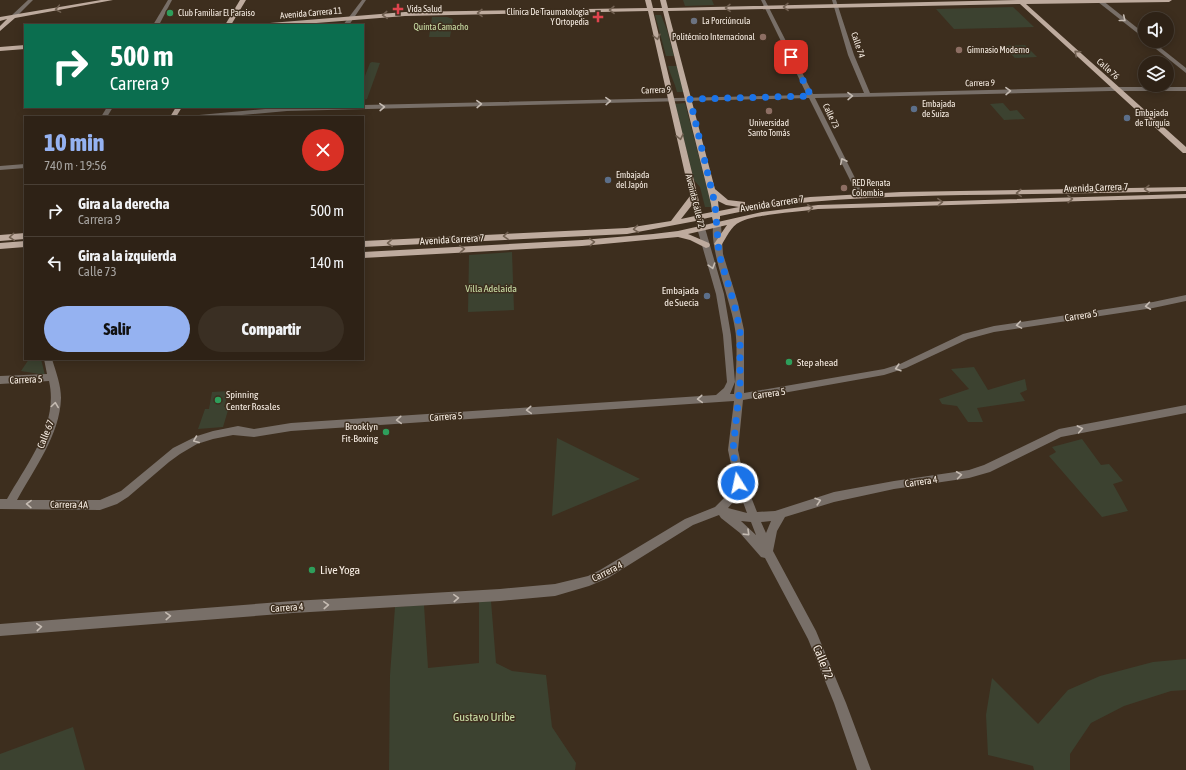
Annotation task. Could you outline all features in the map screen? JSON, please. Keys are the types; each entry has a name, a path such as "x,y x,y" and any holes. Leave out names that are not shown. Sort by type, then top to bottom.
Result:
{"main road":[{"path":"0,19 110,0"},
{"path":"229,24 243,0"},
{"name":"Avenida Calle 72","path":"648,0 701,228"},
{"name":"Avenida Calle 72","path":"663,0 690,99 711,187 716,213 716,224"},
{"name":"Avenida Carrera 11","path":"282,24 351,18 431,14 767,8 1019,1 1169,0"},
{"name":"Calle 76","path":"1019,1 1186,151"},
{"path":"0,29 13,17"},
{"path":"0,49 24,47"},
{"path":"711,187 718,198 724,202 739,205 768,203"},
{"name":"Avenida Carrera 7","path":"364,244 597,233 641,229 768,203 861,196 1186,189"},
{"name":"Avenida Carrera 7","path":"364,255 582,243 678,234 738,219 795,209 856,205 1186,196"},
{"path":"674,223 693,198"},
{"path":"718,244 726,230 738,219"},
{"path":"678,234 692,238 706,245"},
{"path":"0,238 24,236"},
{"path":"0,246 24,244"}],"street":[{"path":"13,17 31,0"},
{"path":"157,24 170,0"},
{"path":"347,24 364,0"},
{"name":"Calle 73","path":"763,0 861,196"},
{"name":"Calle 74","path":"834,0 851,55 868,95"},
{"path":"1100,1 1138,32"},
{"path":"1158,48 1186,71"},
{"name":"Carrera 9","path":"364,106 1117,89 1186,89"},
{"name":"Carrera 9","path":"208,116 288,108"},
{"path":"0,168 24,166"},
{"name":"Avenida Calle 72","path":"716,224 718,244 740,330 741,364 733,450 739,479 753,518"},
{"name":"Avenida Calle 72","path":"701,228 720,294 728,348 730,387 727,392 718,398"},
{"name":"Carrera 5","path":"134,488 187,444 213,434 234,431 254,433 291,427 769,394 884,372 903,366 966,336 994,329 1153,305 1186,298"},
{"name":"Calle 67","path":"5,504 37,453 50,425 56,399 53,377 48,360"},
{"name":"Carrera 5","path":"0,380 53,377"},
{"name":"Carrera 4","path":"0,630 293,607 500,595 555,590 589,581 604,574 689,522 719,510 736,516 753,518 781,515 834,497 894,485 969,474 986,469 1060,433 1186,409"},
{"path":"719,510 737,490 739,479"},
{"name":"Carrera 4A","path":"5,504 100,504 120,498 134,488"},
{"name":"Calle 72","path":"719,510 754,540 769,556"},
{"path":"769,556 772,529 781,515"},
{"name":"Calle 72","path":"753,518 769,556 812,635 840,703 864,770"}],"green space":[{"path":"683,0 712,0 714,5 685,6"},
{"path":"1013,7 1034,27 954,29 936,9"},
{"path":"655,15 661,15 674,56 666,56"},
{"name":"Quinta Camacho","path":"432,17 447,17 453,19 450,37 429,37"},
{"path":"1025,45 1037,57 1015,58 1003,46"},
{"path":"370,63 380,63 367,99 364,100 364,78"},
{"path":"668,66 677,66 684,92 677,92"},
{"path":"685,103 712,207 705,207 700,187 694,180 675,104"},
{"path":"1003,103 1010,111 1017,110 1025,119 1004,120 990,104"},
{"name":"Villa Adelaida","path":"512,252 514,310 468,312 469,255"},
{"path":"28,360 41,360 45,375 21,371"},
{"path":"974,367 988,390 1025,379 1027,390 1020,393 1025,401 977,408 983,422 968,422 957,406 942,404 939,399 969,389 951,369"},
{"path":"229,391 224,407 229,407 223,427 198,429 205,409 209,409 212,392"},
{"path":"557,438 640,479 552,516"},
{"path":"1082,439 1101,465 1109,464 1123,481 1113,484 1128,511 1102,517 1049,456 1056,452 1052,447"},
{"name":"Gustavo Uribe","path":"479,600 491,601 496,663 512,671 546,675 552,727 576,763 575,770 389,770 390,675 395,607 424,605 428,668 479,663"},
{"path":"1186,659 1186,690 1171,691 1124,706 1091,723 1070,754 1070,770 1034,770 1033,766 988,755 986,715 992,678 1038,724 1068,690 1100,676 1153,662"},
{"path":"73,727 85,770 0,770 0,754"}],"place":[{"name":"Vida Salud","path":"398,9"},
{"name":"Club Familiar El Paraiso","path":"170,13"},
{"name":"Clínica De Traumatologia Y Ortopedia","path":"598,17"},
{"name":"La Porciúncula","path":"694,21"},
{"name":"Politécnico Internacional","path":"763,37"},
{"name":"Gimnasio Moderno","path":"959,50"},
{"name":"Embajada de Suiza","path":"914,109"},
{"name":"Universidad Santo Tomás","path":"769,111"},
{"name":"Embajada de Turquía","path":"1127,118"},
{"name":"Embajada del Japón","path":"608,180"},
{"name":"RED Renata Colombia","path":"844,188"},
{"name":"Embajada de Suecia","path":"707,296"},
{"name":"Step ahead","path":"789,362"},
{"name":"Spinning Center Rosales","path":"218,400"},
{"name":"Brooklyn Fit-Boxing","path":"386,432"},
{"name":"Live Yoga","path":"312,570"}],"route":[{"path":"738,483 739,479 733,443 740,384 740,330 734,303 719,254 716,208 690,99 811,96 791,57"}]}
